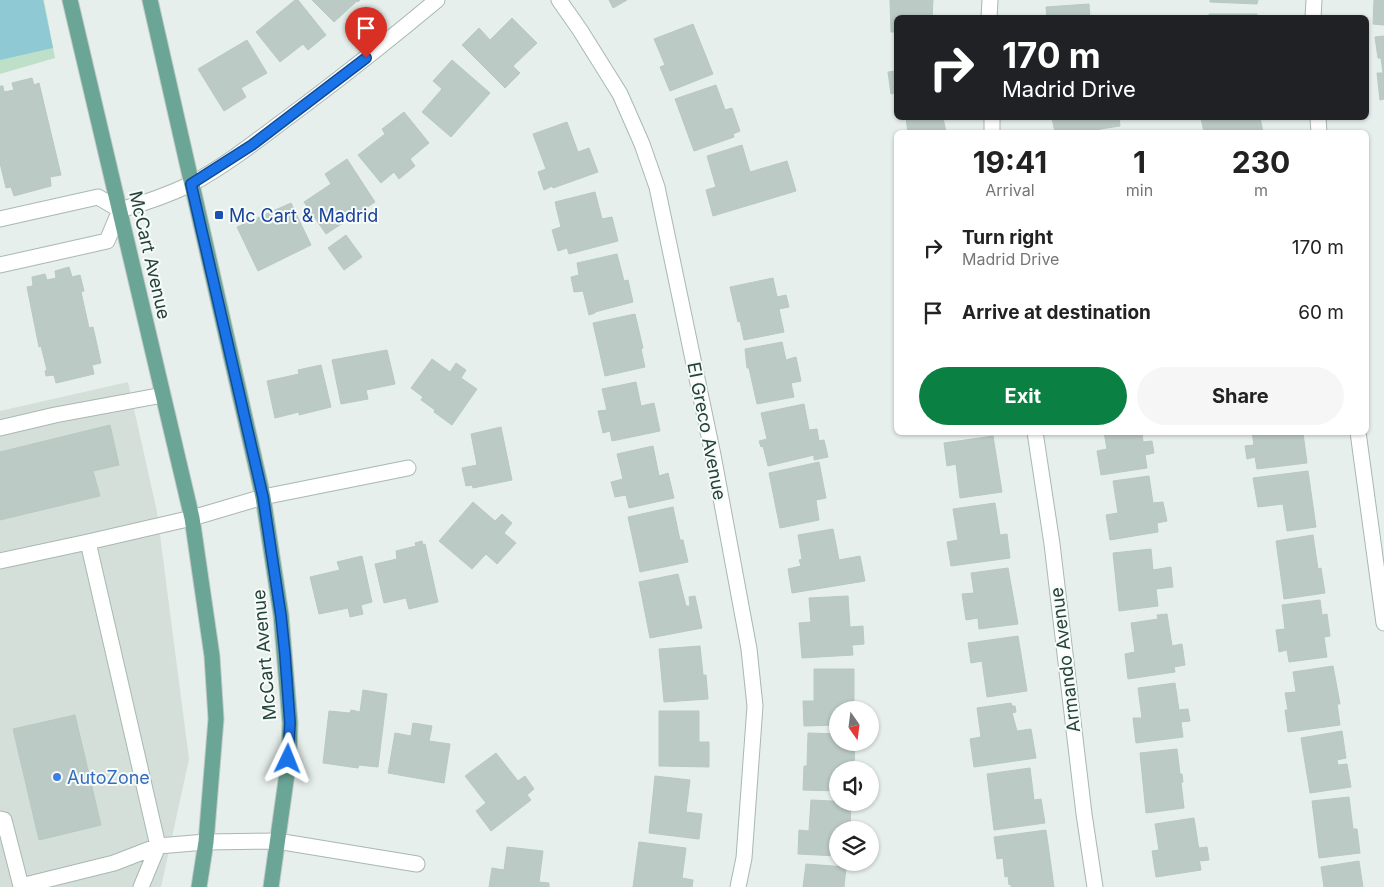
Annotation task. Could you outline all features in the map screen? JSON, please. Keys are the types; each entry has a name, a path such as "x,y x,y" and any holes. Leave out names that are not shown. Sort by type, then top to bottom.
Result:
{"main road":[{"name":"McCart Avenue","path":"70,0 192,518 212,656 216,719 206,842 199,887"},
{"name":"McCart Avenue","path":"150,0 263,497 281,616 290,723 288,759 271,887"}],"street":[{"path":"0,219 98,197 120,210 155,200 191,184 259,139 380,48 437,0"},
{"name":"El Greco Avenue","path":"559,0 620,94 642,144 657,187 713,455 749,648 755,706 744,858 738,887"},
{"path":"989,15 990,0"},
{"path":"1313,15 1314,0"},
{"path":"0,265 107,241 120,210"},
{"path":"0,428 163,394"},
{"name":"Armando Avenue","path":"1035,435 1052,544 1084,814 1096,887"},
{"path":"1358,435 1384,623"},
{"path":"0,561 192,518 263,497 408,468"},
{"path":"88,542 158,846 141,887"},
{"path":"0,819 4,820 21,886 114,863 158,846 206,842 277,840 417,864"}],"shaded area":[{"path":"128,382 157,512 189,759 161,887 0,887 0,411"}],"green space":[{"path":"0,0 44,0 55,58 0,74"}],"water":[{"path":"0,0 43,0 53,48 0,60"}],"building":[{"path":"295,0 298,0 326,35 308,50 303,44 280,62 256,32"},
{"path":"312,0 360,0 334,22"},
{"path":"609,0 627,0 613,8"},
{"path":"890,0 933,0 932,15 894,15 894,32 891,32"},
{"path":"1210,0 1258,0 1257,4 1210,2"},
{"path":"1374,0 1384,0 1384,25 1373,24"},
{"path":"1089,4 1090,15 1047,15 1046,7"},
{"path":"1209,14 1257,14 1257,15"},
{"path":"512,18 537,43 513,66 520,73 505,88 462,45 479,28 490,40"},
{"path":"693,24 713,74 670,91 660,67 665,65 654,39"},
{"path":"1384,36 1384,99 1380,100 1377,73 1383,73 1381,58 1378,58 1375,37"},
{"path":"247,40 267,73 241,88 246,97 224,111 198,69"},
{"path":"452,60 490,93 451,137 422,112 442,89 433,81"},
{"path":"894,71 894,93 891,94 888,72"},
{"path":"32,78 34,85 39,83 61,175 50,177 51,186 14,196 11,187 6,188 0,163 0,86 3,86 4,92 14,90 12,83"},
{"path":"716,85 725,110 732,108 740,131 733,134 734,137 694,151 675,99"},
{"path":"404,112 429,143 410,159 415,166 399,179 394,172 381,183 358,155 385,134 382,129"},
{"path":"906,120 943,120 946,130 908,130"},
{"path":"1052,120 1119,120 1120,126 1100,130 1055,130"},
{"path":"1201,120 1260,120 1263,130 1204,130"},
{"path":"567,122 578,152 589,148 598,172 544,190 538,172 546,169 533,134"},
{"path":"742,145 750,172 787,161 796,191 713,216 706,190 716,187 707,156"},
{"path":"347,159 375,202 326,234 304,202 331,184 325,174"},
{"path":"595,192 602,219 612,217 618,241 569,254 567,248 558,251 552,230 561,227 555,202"},
{"path":"291,203 311,245 258,271 237,227"},
{"path":"346,235 362,257 344,270 328,248"},
{"path":"617,254 624,281 628,280 633,302 589,315 583,291 574,292 571,277 579,275 577,263"},
{"path":"69,267 72,277 80,275 84,291 81,292 89,328 93,327 101,363 92,365 94,374 56,383 54,375 46,376 45,371 47,370 41,346 39,347 27,287 33,286 32,277 45,274 47,280 56,278 55,271"},
{"path":"773,278 777,297 786,295 789,307 779,309 784,332 744,340 730,287"},
{"path":"635,314 643,348 641,349 645,367 605,376 593,323"},
{"path":"782,342 786,360 796,357 801,381 791,383 794,397 757,404 749,368 747,368 745,349"},
{"path":"387,350 395,384 366,390 368,399 341,404 332,360"},
{"path":"432,359 450,372 456,363 466,370 461,378 477,389 452,425 434,412 435,410 421,400 423,397 411,388"},
{"path":"321,365 331,407 299,415 299,412 275,418 267,381 299,374 298,370"},
{"path":"636,382 641,406 654,403 660,431 612,441 610,431 603,433 598,411 607,410 602,389"},
{"path":"804,404 809,430 817,429 819,441 824,440 828,457 814,460 814,455 768,466 763,446 761,447 759,441 767,439 761,413"},
{"path":"110,425 119,465 93,471 100,496 0,520 0,452"},
{"path":"501,427 512,480 473,488 472,485 466,486 462,468 477,465 471,434"},
{"path":"1105,435 1142,435 1143,442 1152,441 1154,453 1145,455 1147,468 1101,475 1097,451 1107,449"},
{"path":"1252,435 1303,435 1307,463 1257,469 1255,457 1247,459 1245,446 1254,445"},
{"path":"993,436 1002,492 960,498 956,464 947,466 944,443"},
{"path":"653,446 659,476 668,473 674,498 629,508 626,495 615,497 611,482 623,479 617,454"},
{"path":"819,462 826,498 816,500 819,520 780,528 769,473"},
{"path":"1308,471 1316,527 1287,531 1283,504 1258,507 1253,478"},
{"path":"1149,476 1153,503 1163,502 1167,521 1157,523 1158,532 1110,540 1106,515 1118,513 1113,481"},
{"path":"473,502 495,521 502,514 512,523 504,533 516,543 497,564 486,554 472,569 439,541"},
{"path":"995,503 1000,535 1007,534 1010,558 951,566 947,542 958,540 953,509"},
{"path":"673,507 680,540 683,540 688,562 640,572 628,517"},
{"path":"833,529 839,560 860,556 865,581 792,593 788,569 801,566 799,560 802,559 798,535"},
{"path":"1313,535 1318,569 1321,568 1325,593 1284,599 1276,541"},
{"path":"422,541 423,545 425,544 438,602 409,609 406,598 384,603 375,564 397,559 396,551 416,546 415,543"},
{"path":"1151,549 1153,570 1171,567 1173,587 1156,589 1158,606 1119,611 1113,553"},
{"path":"362,556 372,602 361,605 363,614 350,617 348,608 319,614 310,577 340,570 337,562"},
{"path":"1008,568 1018,624 979,629 978,618 966,620 962,594 974,593 971,573"},
{"path":"678,574 686,606 690,606 689,597 695,596 702,628 650,638 639,582"},
{"path":"848,596 850,627 863,626 864,644 852,645 853,655 802,658 799,623 811,622 809,598"},
{"path":"1320,600 1322,615 1327,614 1330,636 1324,637 1327,657 1289,662 1287,650 1279,652 1276,630 1285,629 1282,605"},
{"path":"1167,614 1172,646 1182,644 1185,665 1174,667 1175,672 1128,679 1125,654 1135,652 1131,623 1158,619 1157,615"},
{"path":"1018,636 1027,691 987,697 982,661 971,663 968,643"},
{"path":"700,646 703,675 706,675 708,699 664,702 659,649"},
{"path":"1333,666 1340,704 1337,704 1340,725 1288,732 1285,710 1288,710 1285,693 1296,692 1293,672"},
{"path":"814,669 854,669 854,701 829,701 829,725 804,726 803,701 814,701"},
{"path":"1175,683 1179,710 1188,709 1190,721 1181,722 1183,737 1136,743 1133,718 1142,718 1138,688"},
{"path":"363,690 387,694 378,767 359,765 358,768 323,763 329,711 350,713 351,710 360,712"},
{"path":"1011,703 1012,706 1015,706 1016,712 1012,713 1017,731 1031,729 1036,758 974,767 970,739 981,737 977,708"},
{"path":"659,711 699,711 699,742 709,742 709,767 659,766"},
{"name":"AutoZone","path":"75,715 101,825 39,840 13,729"},
{"path":"413,723 432,726 429,741 450,744 444,783 388,773 395,733 411,736"},
{"path":"1342,731 1346,758 1337,760 1338,765 1347,764 1351,787 1310,793 1301,738"},
{"path":"808,733 829,734 829,751 855,751 854,761 829,761 829,791 803,790 804,766 807,766"},
{"path":"1177,749 1180,774 1182,774 1183,782 1181,782 1184,808 1146,813 1140,753"},
{"path":"496,753 518,781 525,776 534,789 527,795 531,800 491,831 476,811 486,803 465,776"},
{"path":"1030,768 1034,800 1041,799 1045,823 994,830 987,774"},
{"path":"655,776 690,780 686,812 702,814 699,839 649,833"},
{"path":"1349,797 1353,829 1357,829 1360,853 1319,858 1312,801"},
{"path":"811,800 829,801 829,811 851,811 850,821 829,821 829,856 798,854 799,830 809,831"},
{"path":"1194,818 1199,850 1199,848 1207,847 1209,860 1201,861 1199,858 1201,870 1156,877 1152,851 1159,850 1155,824"},
{"path":"1046,830 1054,887 1011,887 1008,876 1005,877 1003,858 997,859 994,837"},
{"path":"639,842 686,848 682,878 693,880 692,887 633,887"},
{"path":"507,847 543,851 539,882 549,883 549,887 489,887 492,868 504,870"},
{"path":"1359,861 1363,887 1324,887 1321,867"},
{"path":"806,864 829,866 829,871 846,871 844,887 803,887"}],"place":[{"name":"Mc Cart & Madrid","path":"219,215"},
{"name":"AutoZone","path":"57,777"}],"route":[{"path":"288,759 290,723 287,675 281,616 263,497 191,184 252,145 366,58"}]}
